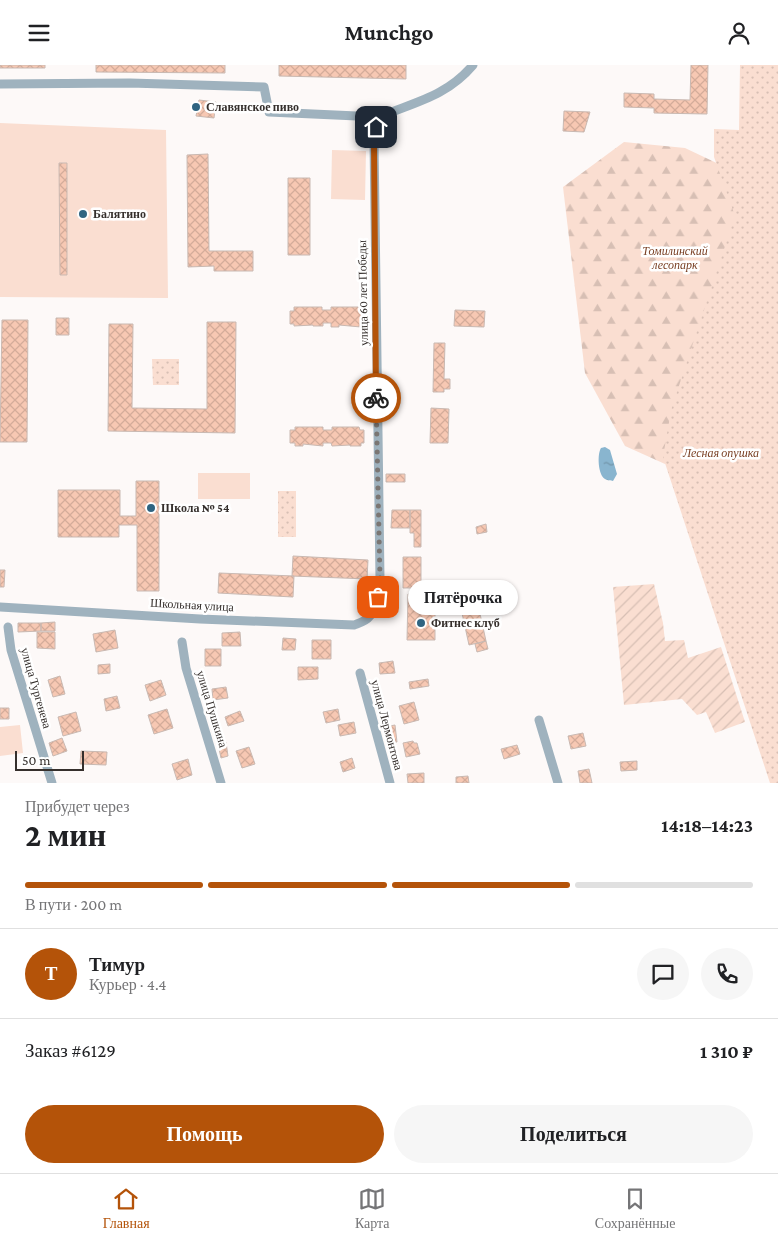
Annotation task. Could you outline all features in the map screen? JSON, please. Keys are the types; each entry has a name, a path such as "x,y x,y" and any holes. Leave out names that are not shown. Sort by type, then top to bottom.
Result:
{"street":[{"path":"0,84 130,83 264,87 269,112 379,117 444,91 460,79 473,65"},
{"name":"улица 60 лет Победы","path":"375,607 380,579 374,141 379,117"},
{"name":"Школьная улица","path":"0,607 200,619 354,625 369,618 375,607"},
{"name":"улица Тургенева","path":"8,627 11,650 52,783"},
{"name":"улица Пушкина","path":"182,643 186,669 221,783"},
{"name":"улица Лермонтова","path":"360,673 390,783"},
{"path":"539,720 558,783"}],"green space":[{"name":"Лесная опушка","path":"740,65 778,65 778,783 770,783 663,457 671,410 735,216 714,157 714,129 739,130"},
{"name":"Балятино","path":"0,123 166,130 168,298 0,297"},
{"name":"Томилинский лесопарк","path":"624,142 685,148 744,176 701,445 665,464 625,446 585,373 563,187"},
{"path":"332,150 366,151 365,200 331,199"},
{"path":"152,359 179,359 179,385 153,385"},
{"path":"198,473 250,473 250,499 198,499"},
{"path":"278,491 296,491 296,537 278,537"},
{"path":"654,584 665,641 684,640 688,658 721,647 745,722 715,733 706,712 697,715 682,699 624,705 613,587"},
{"path":"20,725 23,753 0,756 0,727"}],"water":[{"path":"605,447 610,450 617,474 613,481 605,479 600,469 600,451 601,448"}],"building":[{"path":"0,65 45,65 45,68 0,68"},
{"path":"96,65 225,65 225,73 96,72"},
{"path":"279,65 406,65 406,79 279,76"},
{"path":"691,65 708,65 707,114 654,113 654,108 624,107 624,93 654,94 654,99 690,100"},
{"path":"199,100 216,102 214,118 196,116 197,111 192,110 193,103 198,103"},
{"path":"564,111 590,112 584,132 563,131"},
{"path":"208,154 209,251 253,251 253,271 214,271 214,266 188,267 187,155"},
{"path":"59,163 67,163 67,275 60,275"},
{"path":"288,178 310,178 310,255 288,255"},
{"path":"294,307 322,307 322,310 331,310 331,307 359,307 359,310 363,310 363,323 361,323 361,327 339,325 339,327 331,327 331,323 323,323 323,326 294,326 294,324 290,324 290,311 294,311"},
{"path":"455,310 485,311 484,327 454,326"},
{"path":"56,318 69,318 69,335 56,335"},
{"path":"2,320 28,320 27,442 0,442"},
{"path":"207,322 236,322 235,433 108,431 109,324 133,324 132,408 207,409"},
{"path":"434,343 445,343 444,379 450,379 450,389 444,389 444,392 433,392"},
{"path":"431,408 449,409 448,443 430,443"},
{"path":"295,427 323,427 323,430 332,430 332,427 359,427 360,430 364,430 364,443 361,443 361,446 332,446 331,443 323,443 323,446 303,444 303,446 295,446 295,443 290,443 290,430 295,430"},
{"path":"386,474 405,474 405,482 386,482"},
{"path":"136,481 159,481 159,591 137,591 137,525 119,525 119,537 58,537 58,490 120,490 120,516 136,516"},
{"path":"392,510 410,510 410,528 391,528"},
{"path":"410,510 421,510 421,547 414,547 414,533 410,533"},
{"path":"486,524 487,532 477,534 476,527"},
{"path":"293,556 368,560 367,579 292,576"},
{"path":"403,557 421,557 421,588 403,588"},
{"path":"0,570 5,570 4,587 0,587"},
{"path":"219,573 294,576 293,597 218,593"},
{"path":"408,594 454,595 454,612 435,612 435,640 407,640"},
{"path":"477,600 486,641 469,645 460,604"},
{"path":"55,622 55,631 41,631 41,623"},
{"path":"18,623 41,623 41,631 18,632"},
{"path":"115,630 118,648 96,652 93,634"},
{"path":"37,632 55,632 55,649 37,648"},
{"path":"240,632 241,646 222,646 222,633"},
{"path":"283,638 296,639 295,650 282,650"},
{"path":"312,640 331,640 331,659 312,659"},
{"path":"486,641 488,649 477,652 475,644"},
{"path":"205,649 221,649 221,666 205,666"},
{"path":"393,661 395,673 380,674 379,663"},
{"path":"110,664 110,673 98,674 98,665"},
{"path":"298,667 318,667 318,679 298,680"},
{"path":"60,676 65,694 53,697 48,680"},
{"path":"428,679 429,686 410,689 409,682"},
{"path":"161,680 166,695 150,701 145,685"},
{"path":"226,687 228,698 213,700 212,689"},
{"path":"117,696 120,708 106,711 104,699"},
{"path":"414,702 419,720 404,724 399,706"},
{"path":"0,708 9,708 9,719 0,719"},
{"path":"167,709 173,728 154,734 148,715"},
{"path":"338,709 340,720 326,723 323,712"},
{"path":"240,711 244,721 228,726 225,717"},
{"path":"76,712 81,731 63,736 58,717"},
{"path":"354,722 356,733 340,736 338,725"},
{"path":"395,725 397,742 386,743 384,727"},
{"path":"583,733 586,746 571,749 568,736"},
{"path":"62,738 67,751 53,756 49,743"},
{"path":"413,741 417,743 420,754 406,757 403,743"},
{"path":"226,742 228,756 221,758 218,744"},
{"path":"517,745 520,754 504,759 501,749"},
{"path":"249,747 255,764 242,768 236,751"},
{"path":"81,751 107,752 106,765 80,764"},
{"path":"352,758 355,768 343,772 340,762"},
{"path":"188,759 192,775 177,780 172,764"},
{"path":"637,761 637,770 621,771 620,762"},
{"path":"589,769 592,783 580,783 578,771"},
{"path":"424,773 424,783 408,783 407,774"},
{"path":"468,776 469,783 456,783 456,777"}],"way so far":[{"path":"376,398 380,579 378,597"}],"place":[{"name":"Славянское пиво","path":"196,107"},
{"name":"Балятино","path":"83,214"},
{"name":"Школа № 54","path":"151,508"},
{"name":"Пятёрочка","path":"378,597"},
{"name":"Фитнес клуб","path":"421,623"}],"route":[{"path":"376,127 374,141 376,398"}]}
